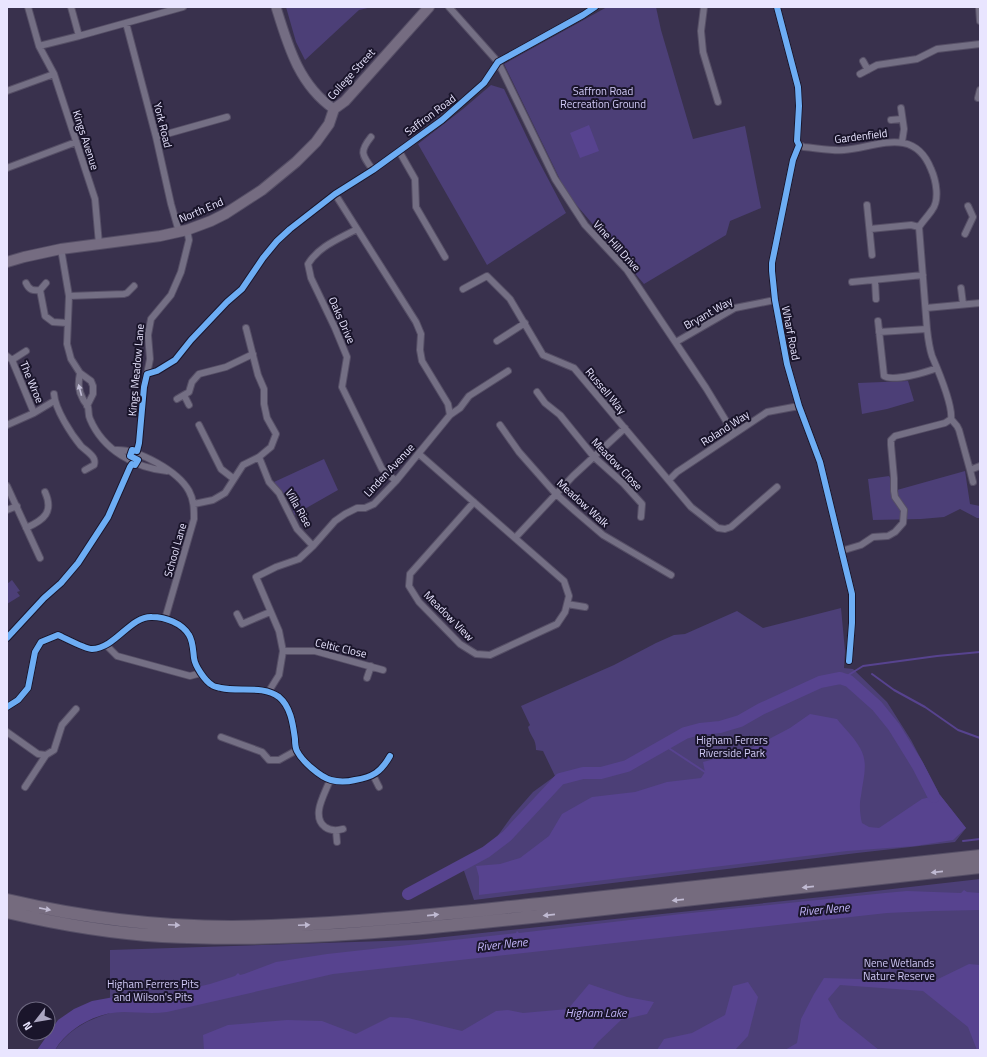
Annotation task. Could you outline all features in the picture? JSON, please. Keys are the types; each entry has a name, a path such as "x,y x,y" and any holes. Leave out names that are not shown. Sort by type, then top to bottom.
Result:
{"highway":[{"path":"7,900 46,910 157,924 268,927 402,918 980,856"},
{"path":"7,912 44,921 160,936 212,938 285,937 348,934 487,922 980,867"}],"main road":[{"path":"276,7 294,60 303,78 322,100 334,109"},
{"name":"College Street","path":"296,162 323,133 329,124 334,109 345,101 380,60 429,7"},
{"name":"North End","path":"7,262 60,249 160,236 183,231 216,219 244,202 262,190 296,162"}],"street":[{"name":"Kings Avenue","path":"28,7 39,46 54,74 95,199 100,244"},
{"path":"71,7 79,36"},
{"path":"39,46 183,7"},
{"name":"Vine Hill Drive","path":"449,7 498,62 555,179 585,225 627,270 676,342 734,434"},
{"name":"Saffron Road","path":"277,241 335,194 373,170 442,120 484,83 498,62 595,7"},
{"path":"704,7 702,31 703,52 718,102"},
{"name":"Wharf Road","path":"777,7 798,87 799,106 797,141 800,145 793,160 772,263 775,300 787,364 799,406 820,462 852,594 852,623 849,661"},
{"path":"979,8 980,21"},
{"name":"York Road","path":"126,23 156,137 171,204 183,231"},
{"path":"860,74 878,65 917,59 937,49 980,44"},
{"path":"863,61 868,70"},
{"path":"7,91 54,74"},
{"path":"978,98 980,90"},
{"name":"Gardenfield","path":"901,108 904,129 902,142"},
{"path":"156,137 227,117"},
{"name":"Gardenfield","path":"891,120 902,119"},
{"path":"372,137 364,146 362,151 366,161 373,170"},
{"path":"7,168 76,142"},
{"name":"Gardenfield","path":"800,145 804,147 843,150 889,142 902,142 913,146 928,161 934,175 936,190 936,204 919,227"},
{"path":"399,151 415,178 416,207 445,256"},
{"path":"928,161 935,158"},
{"path":"335,194 416,322 421,334 420,350 422,361 448,404 450,415"},
{"path":"868,205 872,255"},
{"path":"965,234 977,217 968,206"},
{"path":"870,228 911,225 919,227 929,345 942,378 950,408 951,419 959,430 973,482"},
{"name":"Oaks Drive","path":"357,229 322,248 314,254 308,264 311,278 336,328 347,357 342,387 382,469 396,481"},
{"name":"Kings Meadow Lane","path":"147,374 150,359 148,336 151,319 171,295 181,272 188,240 183,231"},
{"path":"60,249 69,296 67,344 80,373 91,381 93,386 93,394 87,406"},
{"path":"852,282 923,275"},
{"name":"Russell Way","path":"463,289 487,276 510,299 543,355 574,368 690,507 718,528 725,529 731,526 777,487"},
{"path":"875,280 876,299"},
{"path":"26,283 27,287 34,291 40,290 46,283"},
{"path":"69,296 124,294 134,286"},
{"path":"961,288 963,304"},
{"path":"40,290 44,316 53,322 67,323"},
{"name":"Bryant Way","path":"676,342 735,308 775,300"},
{"path":"926,308 980,303"},
{"path":"878,321 884,376 887,378 911,376 925,373 937,368"},
{"path":"497,341 525,323"},
{"path":"194,504 213,500 225,493 243,465 259,457 272,447 276,434 267,418 264,404 264,390 258,376 246,328"},
{"path":"879,332 927,329"},
{"name":"The Wroe","path":"26,351 10,358 34,413"},
{"path":"177,399 189,392 192,382 200,374 226,367 253,354"},
{"name":"Linden Avenue","path":"269,691 279,675 283,650 279,631 256,577 276,567 299,559 313,546 335,521 357,508 365,508 374,504 396,481 450,415 460,408 469,396 508,371"},
{"name":"School Lane","path":"80,373 78,390 87,406 89,417 94,427 106,444 116,450 121,456 152,470 169,471 183,482 190,492 194,504 194,519 166,619"},
{"name":"Meadow Close","path":"537,392 545,403 560,415 594,457 623,483 642,504 641,517"},
{"path":"54,394 54,401 70,431 95,461 94,465 85,470"},
{"path":"184,394 189,404"},
{"path":"7,425 34,413 54,401"},
{"name":"Roland Way","path":"669,480 677,472 767,412 799,406"},
{"path":"841,551 861,545 873,537 888,536 895,532 903,523 904,510 894,491 891,444 892,438 951,419"},
{"path":"199,424 220,469 234,479"},
{"name":"Meadow Walk","path":"500,425 519,452 556,494 603,535 671,575"},
{"path":"515,538 556,494 624,428"},
{"name":"Meadow View","path":"419,454 474,502 564,581 569,596 565,612 558,624 490,655 476,654 460,644 418,602 409,586 410,574 474,502"},
{"name":"Villa Rise","path":"259,457 269,482 279,493 297,530 313,546"},
{"path":"970,470 980,466"},
{"path":"7,486 40,558"},
{"path":"26,528 39,523 46,514 49,507 45,492"},
{"path":"7,510 17,506"},
{"path":"567,604 585,607"},
{"path":"237,614 242,624 270,612"},
{"path":"7,707 18,700 28,688 35,652 41,642 58,635 90,649 106,645 114,641 138,621 150,617 166,619 178,624 189,634 194,649 194,660 201,673 212,686 229,690 269,691 280,698 288,709 297,750 306,763 319,774 330,780 348,781 362,779 373,775 384,766 390,756"},
{"path":"106,645 118,656 190,676 201,673"},
{"name":"Celtic Close","path":"283,650 315,651 383,670"},
{"name":"Celtic Close","path":"367,678 371,666"},
{"path":"25,787 46,755 54,750 62,725 76,709"},
{"path":"7,732 38,754 46,755"},
{"path":"221,737 262,752 269,760 278,760 297,750"},
{"path":"373,775 379,787"},
{"path":"330,780 319,811 321,823 329,830 336,831 343,829"},
{"path":"336,831 337,842"}],"green space":[{"path":"286,7 372,7 359,10 305,60 296,42"},
{"name":"Saffron Road Recreation Ground","path":"607,7 656,7 661,30 693,139 745,126 761,208 730,221 726,235 644,284 567,194 504,64"},
{"path":"491,85 504,89 535,154 566,213 487,265 418,144"},
{"path":"908,381 914,401 887,409 862,414 858,383"},
{"path":"324,459 338,490 294,515 292,508 298,503 295,495 287,497 274,482"},
{"path":"965,471 970,504 980,506 980,518 977,518 960,509 944,517 873,520 868,479 889,476 897,490"},
{"path":"12,580 20,591 17,592 20,596 7,604 7,584"},
{"name":"Higham Ferrers Riverside Park","path":"841,608 845,651 844,668 853,669 887,702 911,740 940,795 966,828 955,842 474,900 462,865 486,852 512,816 533,792 555,776 543,751 536,750 535,743 528,727 530,725 521,706 614,665 674,635 685,634 737,611 763,628"},
{"name":"Nene Wetlands Nature Reserve","path":"980,879 980,1050 55,1050 66,1036 79,1026 110,1013 110,950 416,940"}],"water":[{"path":"589,125 599,151 580,158 570,133"},
{"path":"810,714 837,719 855,740 863,754 865,771 860,799 862,823 869,827 879,828 922,799 940,795 966,828 953,840 915,846 847,851 479,895 479,877 476,866 500,864 520,858 549,836 562,814 592,797 635,792 667,782 701,778 705,772 703,762 748,750 790,728"},
{"name":"River Nene","path":"964,890 967,892 980,893 980,910 887,913 333,974 167,1012 123,1012 103,1015 93,1018 75,1028 67,1035 55,1050 37,1050 43,1041 56,1041 56,1023 58,1020 74,1009 92,1001 114,997 159,996 210,984 235,976 238,973 240,975 244,974 276,962 327,954 516,933 517,931 519,933 681,914 885,893 907,891 961,893"},
{"path":"969,964 980,965 980,1050 977,1050 968,1027 923,991 840,985 828,999 839,1018 879,1050 785,1050 797,1043 801,1019 824,978 934,981"},
{"path":"748,982 758,997 748,1036 735,1050 657,1050 664,1039 692,1033 725,1015 733,986"},
{"name":"Higham Lake","path":"589,984 627,997 654,1002 647,1014 621,1020 598,1042 592,1050 204,1050 203,1035 228,1025 287,1020 322,1021 356,1034 390,1017 408,1018 462,1031 496,1011 508,1010 523,1013 568,1009"}],"waterway":[{"path":"842,679 863,666 980,652"},
{"path":"872,674 894,690 925,707 958,730 980,738"},
{"path":"408,894 486,852 507,836 560,779 583,773 601,773 627,766 685,733 700,729 720,727 740,721 761,709 820,682 840,678 849,681 877,706 894,727 918,766 934,797"},
{"path":"664,745 705,772"},
{"path":"963,841 980,839"}],"cycle path":[{"path":"7,638 44,598 61,583 78,563 108,517 130,467 132,464 135,465 138,460 130,456 132,450 137,451 139,443 144,387 147,374 157,371 175,360 191,340 227,302 242,289 263,258 277,241 290,229 335,194 373,170 442,120 484,83 498,62 595,7"},
{"path":"777,7 798,87 799,106 797,141 799,145 793,160 772,263 775,300 787,364 799,406 820,462 852,594 852,623 849,661"},
{"path":"7,707 18,700 28,688 35,652 41,642 58,635 92,649 101,647 108,643 137,621 144,618 157,617 178,624 186,631 193,646 196,665 203,677 213,686 228,689 266,691 279,697 283,701 291,716 295,746 299,755 307,764 322,776 331,780 340,781 352,781 367,777 380,770 390,756"}],"park label":[{"name":"Higham Ferrers Pits and Wilson's Pits","path":"153,990"}]}
